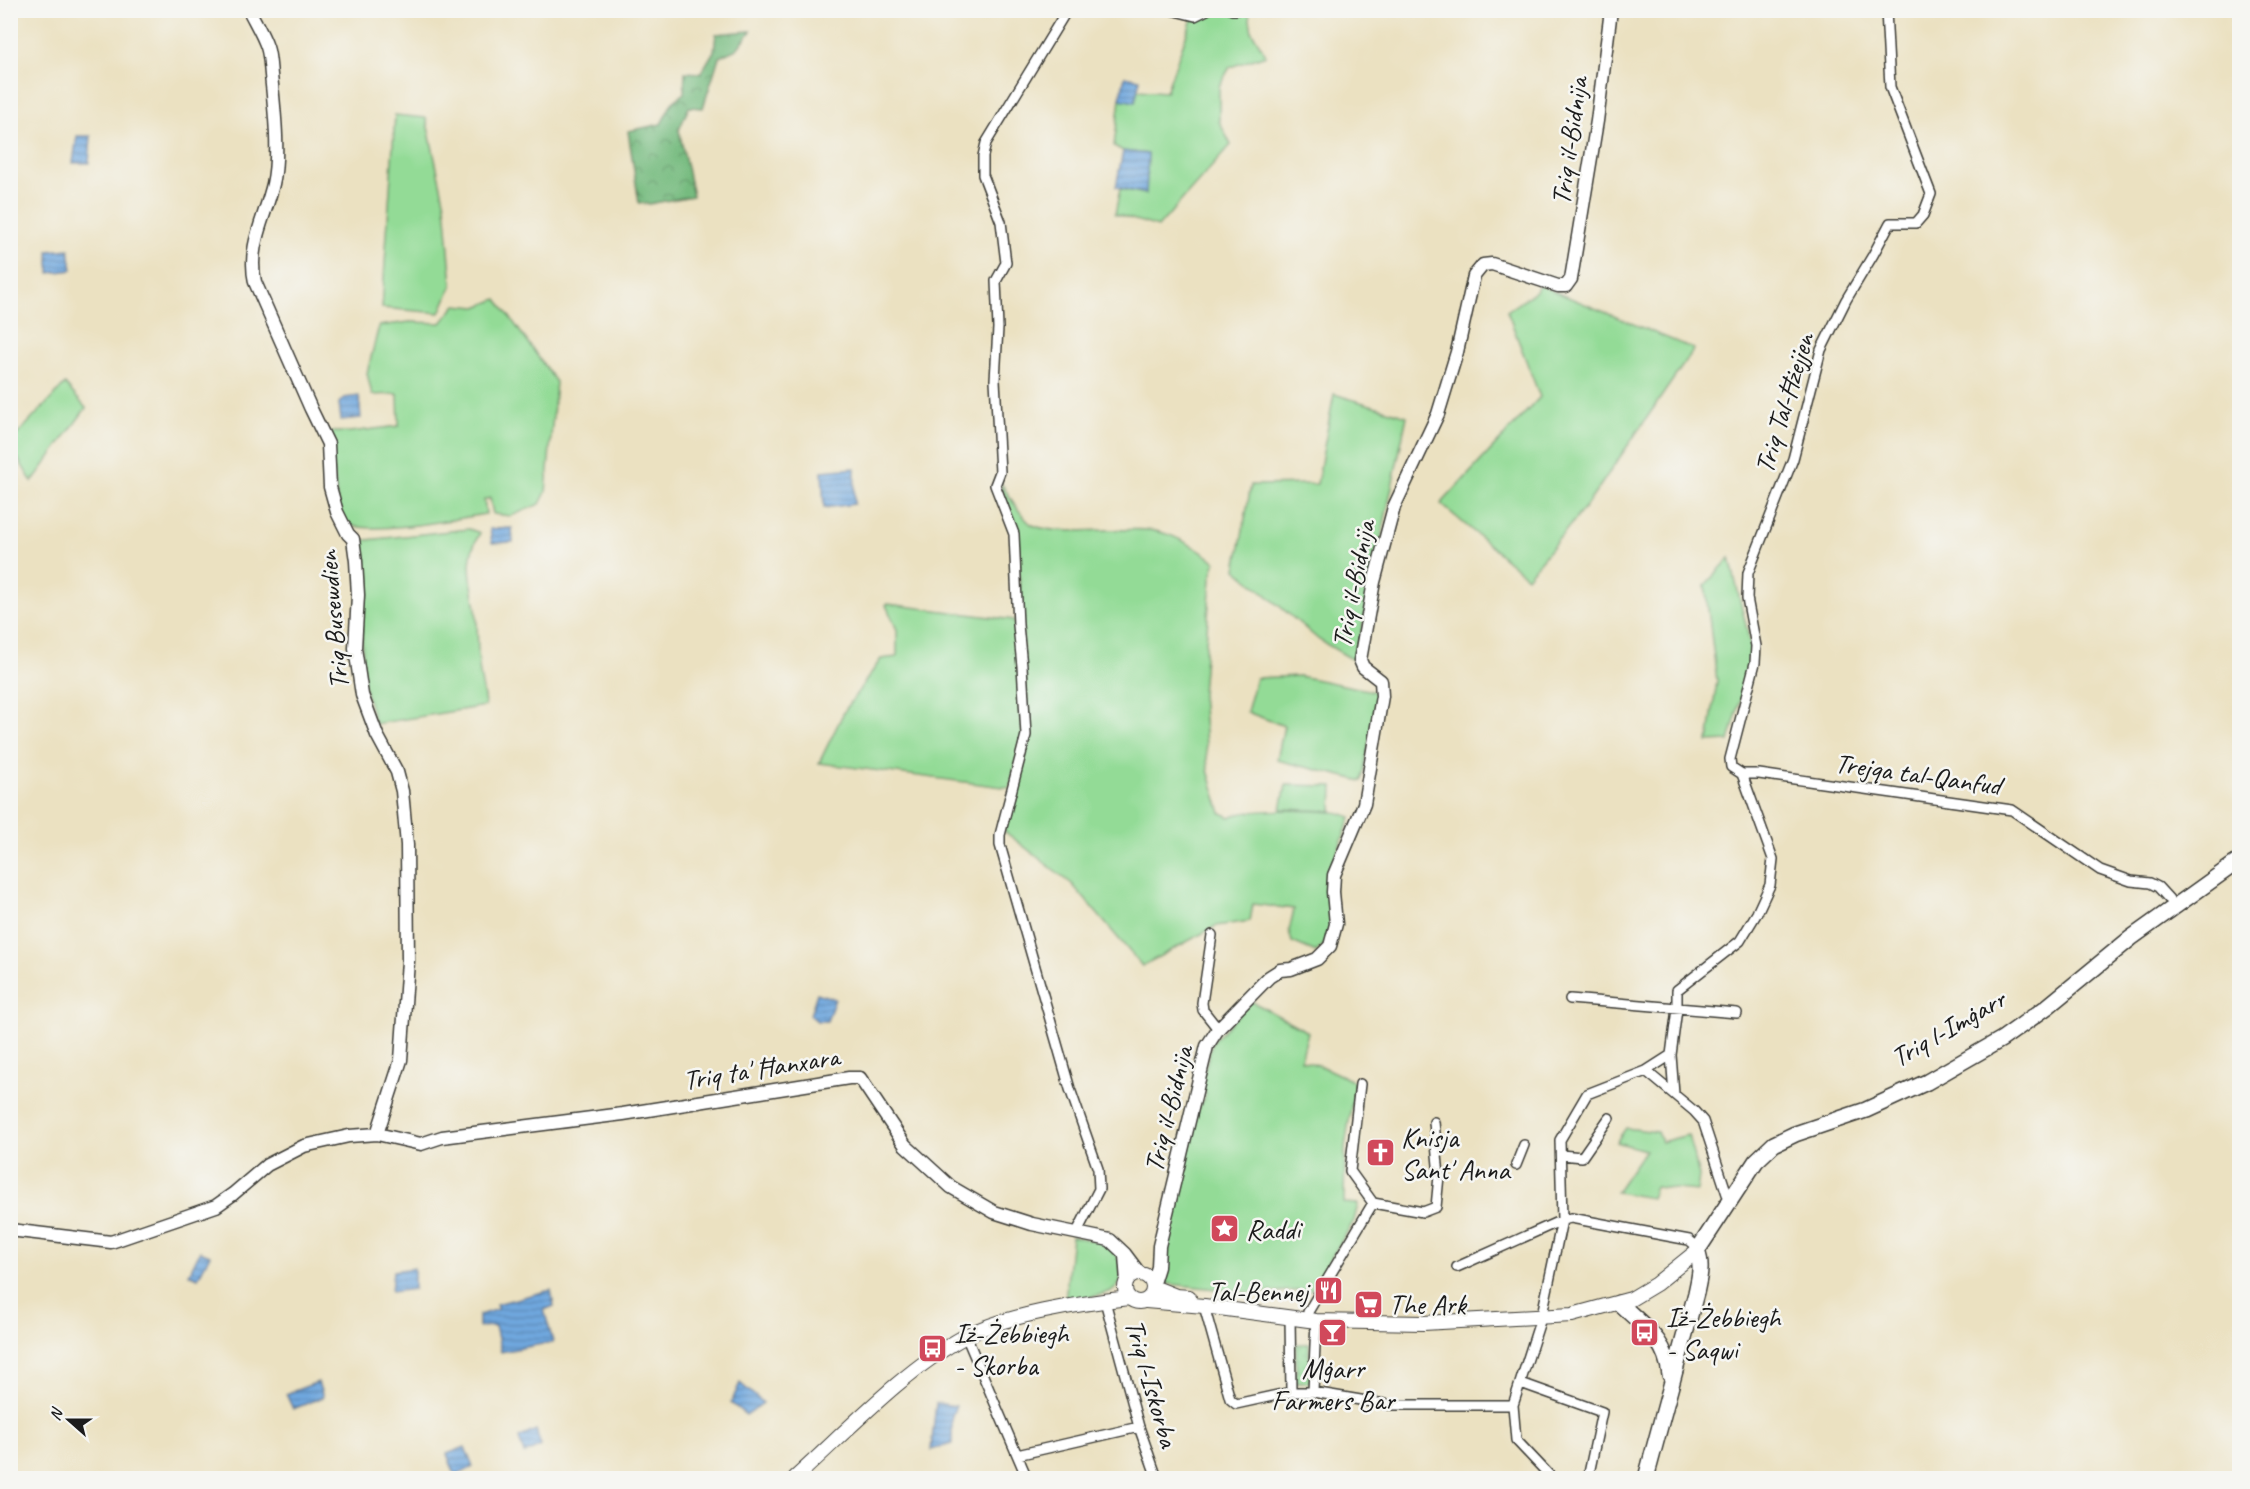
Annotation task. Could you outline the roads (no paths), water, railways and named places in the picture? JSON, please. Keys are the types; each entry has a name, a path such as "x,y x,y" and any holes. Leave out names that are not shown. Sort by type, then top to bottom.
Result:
{"main road":[{"name":"Triq l-Imġarr","path":"1696,1248 1750,1157 1770,1138 1793,1126 1865,1102 1923,1076 1997,1033 2079,973 2169,899 2240,850"},
{"name":"Triq l-Imġarr","path":"1696,1248 1756,1161 1774,1144 1795,1134 1866,1110 1907,1092 2002,1039 2047,1007 2131,938 2240,860"},
{"path":"1127,1289 1137,1303 1146,1301 1204,1306 1290,1317 1423,1323 1542,1314 1572,1315 1619,1303 1656,1284 1696,1248"},
{"path":"1542,1314 1617,1297 1639,1288 1696,1248"},
{"path":"1646,1479 1701,1270 1696,1248"},
{"path":"795,1479 904,1380 937,1354 966,1336 1014,1318 1105,1301 1127,1289 1132,1276 1148,1280 1176,1296 1310,1318"},
{"path":"1146,1301 1152,1296 1148,1280"},
{"path":"1619,1303 1660,1342 1668,1358 1671,1381"},
{"path":"1660,1342 1671,1345 1683,1337"}],"street":[{"name":"Triq Busewdien","path":"249,10 268,49 274,106 276,164 273,183 252,252 252,267 255,282 328,444 330,487 337,512 353,539 356,561 358,595 355,648 360,686 377,735 397,772 402,791 407,845 408,961 401,1060 377,1134"},
{"path":"1067,10 987,143 983,156 983,167 985,180 1001,222 1006,263 996,281 998,328 995,380 1000,472 995,485 1014,534 1026,735 1000,835 1000,846 1070,1089 1098,1169 1099,1189 1077,1232"},
{"path":"1171,10 1195,16 1207,10"},
{"name":"Triq il-Bidnija","path":"1148,1280 1159,1246 1207,1046 1218,1029 1269,977 1280,970 1291,969 1317,959 1326,951 1333,937 1336,924 1333,892 1335,875 1364,804 1381,705 1383,689 1381,681 1362,667 1360,656 1389,522 1404,481 1426,444 1438,414 1457,352 1470,286 1478,270 1483,265 1492,264 1563,286 1569,284 1597,121 1611,10"},
{"name":"Triq Tal-Ħżejjen","path":"1742,774 1731,767 1730,759 1755,663 1756,646 1747,598 1748,573 1793,459 1818,359 1825,341 1890,223 1916,223 1923,215 1931,194 1890,87 1886,10"},
{"path":"1674,1094 1671,1055 1677,990 1740,941 1770,885 1773,859 1742,774"},
{"name":"Trejqa tal-Qanfud","path":"1742,774 1759,774 2012,810 2100,870 2131,881 2150,883 2158,887 2169,899"},
{"path":"1212,935 1202,1003 1203,1010 1218,1029"},
{"path":"1570,999 1737,1013"},
{"path":"1552,1479 1516,1440 1513,1405 1542,1314 1562,1220 1560,1140 1587,1094 1646,1071 1671,1055"},
{"path":"1646,1071 1694,1111 1702,1121 1727,1194"},
{"name":"Triq ta' Ħanxara","path":"377,1134 421,1144 442,1137 623,1114 860,1078 905,1144 951,1187 994,1212 1032,1224 1110,1240 1148,1280"},
{"path":"1360,1084 1350,1171 1373,1203 1423,1212 1436,1208 1439,1176 1434,1122"},
{"path":"1561,1155 1582,1157 1609,1118"},
{"path":"10,1230 111,1242 216,1206 234,1194 267,1165 296,1149 349,1136 377,1134"},
{"path":"1516,1166 1524,1145"},
{"path":"1313,1392 1310,1318 1373,1203"},
{"path":"1456,1267 1571,1218 1689,1240 1696,1248"},
{"path":"1125,1254 1127,1289"},
{"name":"Triq l-Iskorba","path":"1105,1301 1139,1427 1157,1479"},
{"path":"1204,1306 1230,1399 1236,1404 1291,1392 1313,1392 1390,1406 1513,1405"},
{"path":"1290,1317 1291,1392"},
{"path":"966,1336 1027,1479"},
{"path":"1521,1383 1602,1412 1588,1479"},
{"path":"1017,1455 1139,1427"}],"water":[{"path":"1125,76 1140,79 1135,102 1120,99"},
{"path":"77,136 91,136 89,163 73,163"},
{"path":"1123,151 1148,154 1146,194 1116,187"},
{"path":"69,249 72,270 50,273 48,251"},
{"path":"359,396 361,418 341,420 339,403 344,398"},
{"path":"855,468 854,504 824,508 822,471"},
{"path":"512,528 513,542 492,543 490,529"},
{"path":"817,993 835,999 827,1021 817,1021 810,1015"},
{"path":"200,1251 210,1255 198,1278 189,1274"},
{"path":"414,1268 414,1289 391,1292 393,1271"},
{"path":"551,1290 554,1306 544,1310 553,1342 501,1352 495,1326 479,1327 479,1315 498,1309 496,1304"},
{"path":"318,1382 323,1397 293,1409 286,1394"},
{"path":"740,1383 763,1403 746,1415 731,1403"},
{"path":"936,1403 956,1406 952,1415 952,1444 931,1450"},
{"path":"536,1430 541,1446 524,1454 519,1438"},
{"path":"465,1447 473,1467 455,1475 447,1454"}],"place":[{"name":"Knisja Sant' Anna","path":"1380,1153"},
{"name":"Raddi","path":"1225,1229"},
{"name":"Tal-Bennej","path":"1329,1291"},
{"name":"The Ark","path":"1368,1304"},
{"name":"Mġarr Farmers Bar","path":"1333,1333"},
{"name":"Iż-Żebbiegħ - Saqwi","path":"1645,1333"},
{"name":"Iż-Żebbiegħ - Skorba","path":"933,1349"}]}
